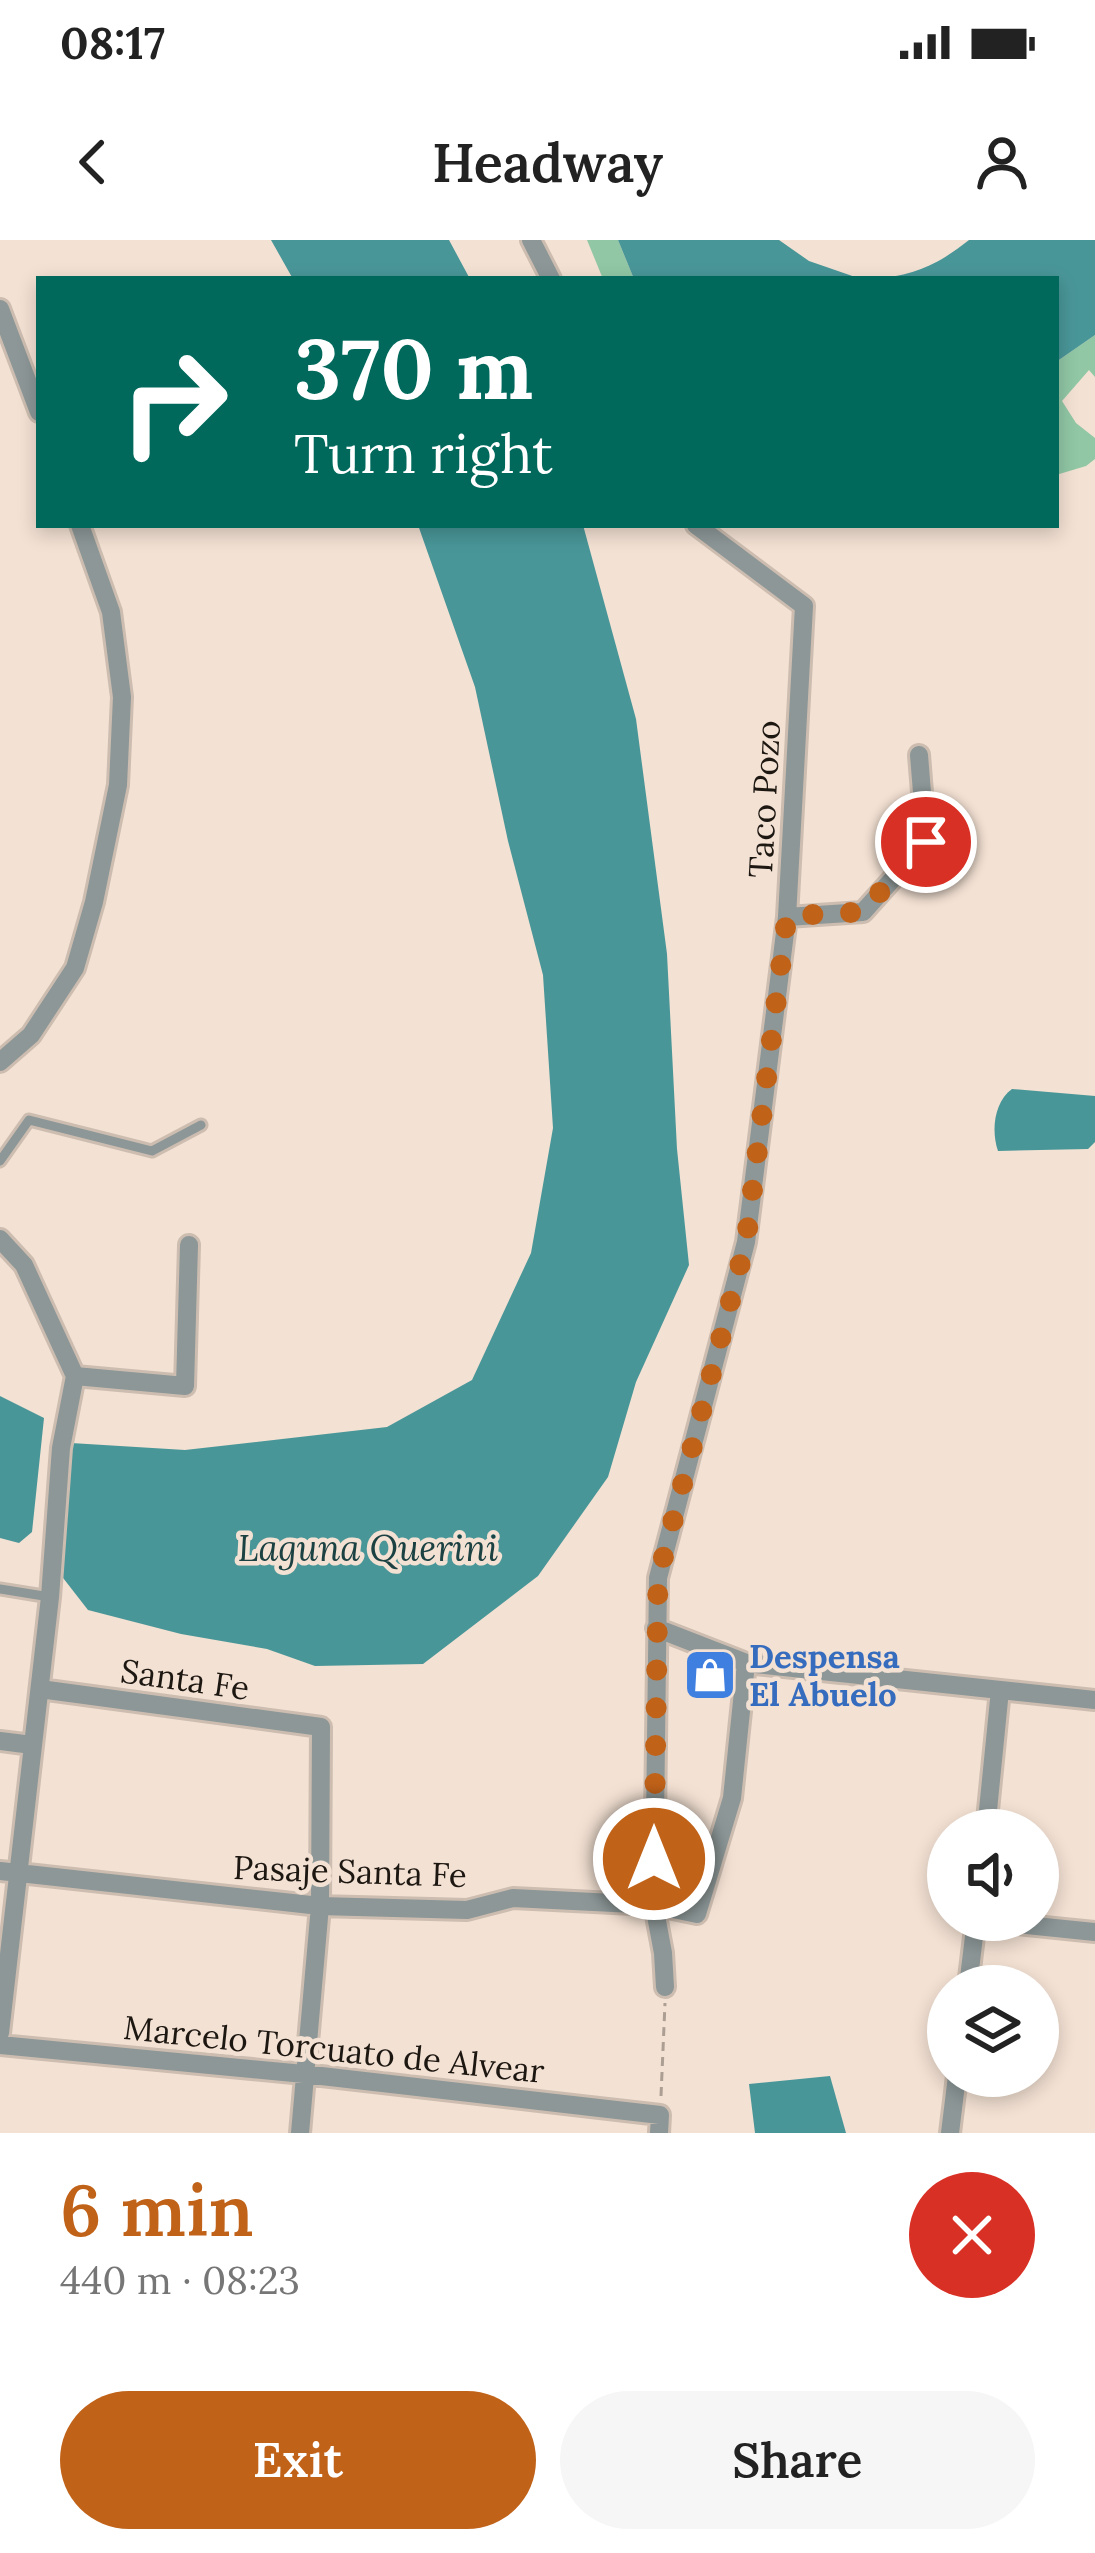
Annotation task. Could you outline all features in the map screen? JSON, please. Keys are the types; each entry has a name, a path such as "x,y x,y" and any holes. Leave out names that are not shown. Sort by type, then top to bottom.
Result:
{"street":[{"path":"531,240 549,276"},
{"path":"0,309 36,404"},
{"path":"0,1062 31,1035 75,968 118,785 122,697 111,612 81,528"},
{"name":"Taco Pozo","path":"665,1987 654,1905 658,1578 746,1242 787,916 804,606 700,528"},
{"path":"787,916 862,912 926,842 919,755"},
{"path":"0,1239 24,1265 74,1376 61,1448 40,1689 9,1872 0,2033"},
{"path":"74,1376 185,1385 189,1245"},
{"path":"656,1628 746,1663 1095,1700"},
{"name":"Pasaje Santa Fe","path":"9,1872 320,1906 467,1910 513,1898 654,1905 697,1914 732,1798 746,1663"},
{"name":"Santa Fe","path":"40,1689 321,1727 320,1906"},
{"path":"988,1809 1000,1690"},
{"path":"0,1741 32,1745"},
{"path":"300,2133 320,1906"},
{"path":"1059,1928 1095,1932"},
{"name":"Marcelo Torcuato de Alvear","path":"0,2045 304,2074 660,2124"},
{"path":"950,2133 954,2097"}],"lane":[{"path":"0,1162 28,1120 152,1150 201,1125"},
{"path":"0,1589 50,1597"}],"path":[{"path":"660,2124 665,1987"}],"green space":[{"path":"587,240 618,240 633,276 602,276"},
{"path":"1095,335 1095,377 1089,370 1062,401 1076,423 1095,438 1095,459 1059,474 1059,360"}],"water":[{"path":"271,240 449,240 468,276 291,276"},
{"path":"618,240 779,240 809,261 852,276 633,276"},
{"path":"969,240 1095,240 1095,335 1059,360 1059,276 893,276 947,256"},
{"name":"Laguna Querini","path":"419,528 584,528 636,719 667,954 677,1149 689,1265 636,1382 608,1477 538,1576 423,1664 315,1666 267,1649 181,1634 88,1610 60,1574 71,1443 185,1450 387,1427 472,1380 531,1253 553,1128 543,975 475,687"},
{"path":"1012,1089 1095,1096 1095,1142 1088,1149 998,1151 996,1117"},
{"path":"0,1396 44,1418 32,1532 19,1543 0,1538"},
{"path":"830,2076 846,2133 755,2133 749,2084"}],"place":[{"name":"Despensa El Abuelo","path":"710,1675"}],"route":[{"path":"654,1859 658,1578 746,1242 787,916 862,912 926,842"}]}
